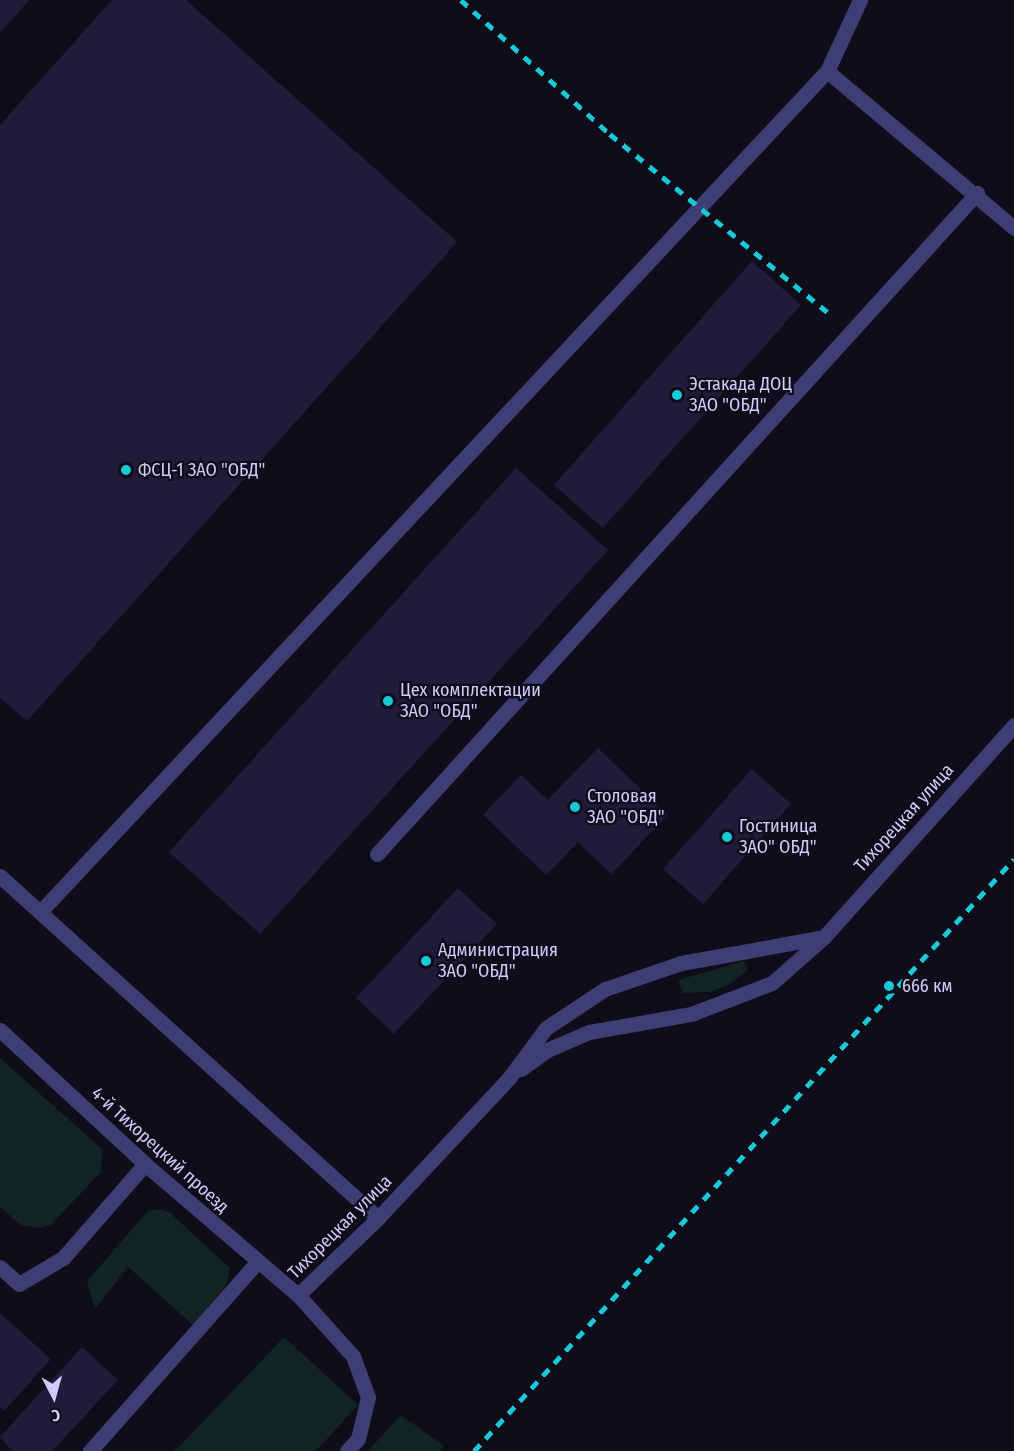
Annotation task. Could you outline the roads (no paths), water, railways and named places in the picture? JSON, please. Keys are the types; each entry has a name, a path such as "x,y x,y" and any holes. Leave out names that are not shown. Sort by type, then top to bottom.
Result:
{"street":[{"path":"40,912 827,72 860,0"},
{"path":"827,72 977,194 1014,228"},
{"path":"377,854 977,194"},
{"name":"Тихорецкая улица","path":"509,1078 547,1050 589,1032 691,1014 772,983 824,937 1014,725"},
{"path":"0,876 378,1218"},
{"name":"Тихорецкая улица","path":"347,1451 358,1439 368,1397 353,1356 298,1295 378,1218 509,1078 546,1028 605,989 681,963 824,937"},
{"name":"4-й Тихорецкий проезд","path":"0,1030 146,1164 298,1295"},
{"path":"0,1267 19,1284 63,1258 146,1164"},
{"path":"90,1451 257,1262"}],"railway":[{"path":"461,0 610,134 832,316"},
{"path":"474,1451 1014,859"}],"place":[{"name":"Эстакада ДОЦ ЗАО \"ОБД\"","path":"677,395"},
{"name":"ФСЦ-1 ЗАО \"ОБД\"","path":"126,470"},
{"name":"Цех комплектации ЗАО \"ОБД\"","path":"388,701"},
{"name":"Столовая ЗАО \"ОБД\"","path":"575,807"},
{"name":"Гостиница ЗАО\" ОБД\"","path":"727,837"},
{"name":"Администрация ЗАО \"ОБД\"","path":"426,961"},
{"name":"666 км","path":"889,986"}]}
